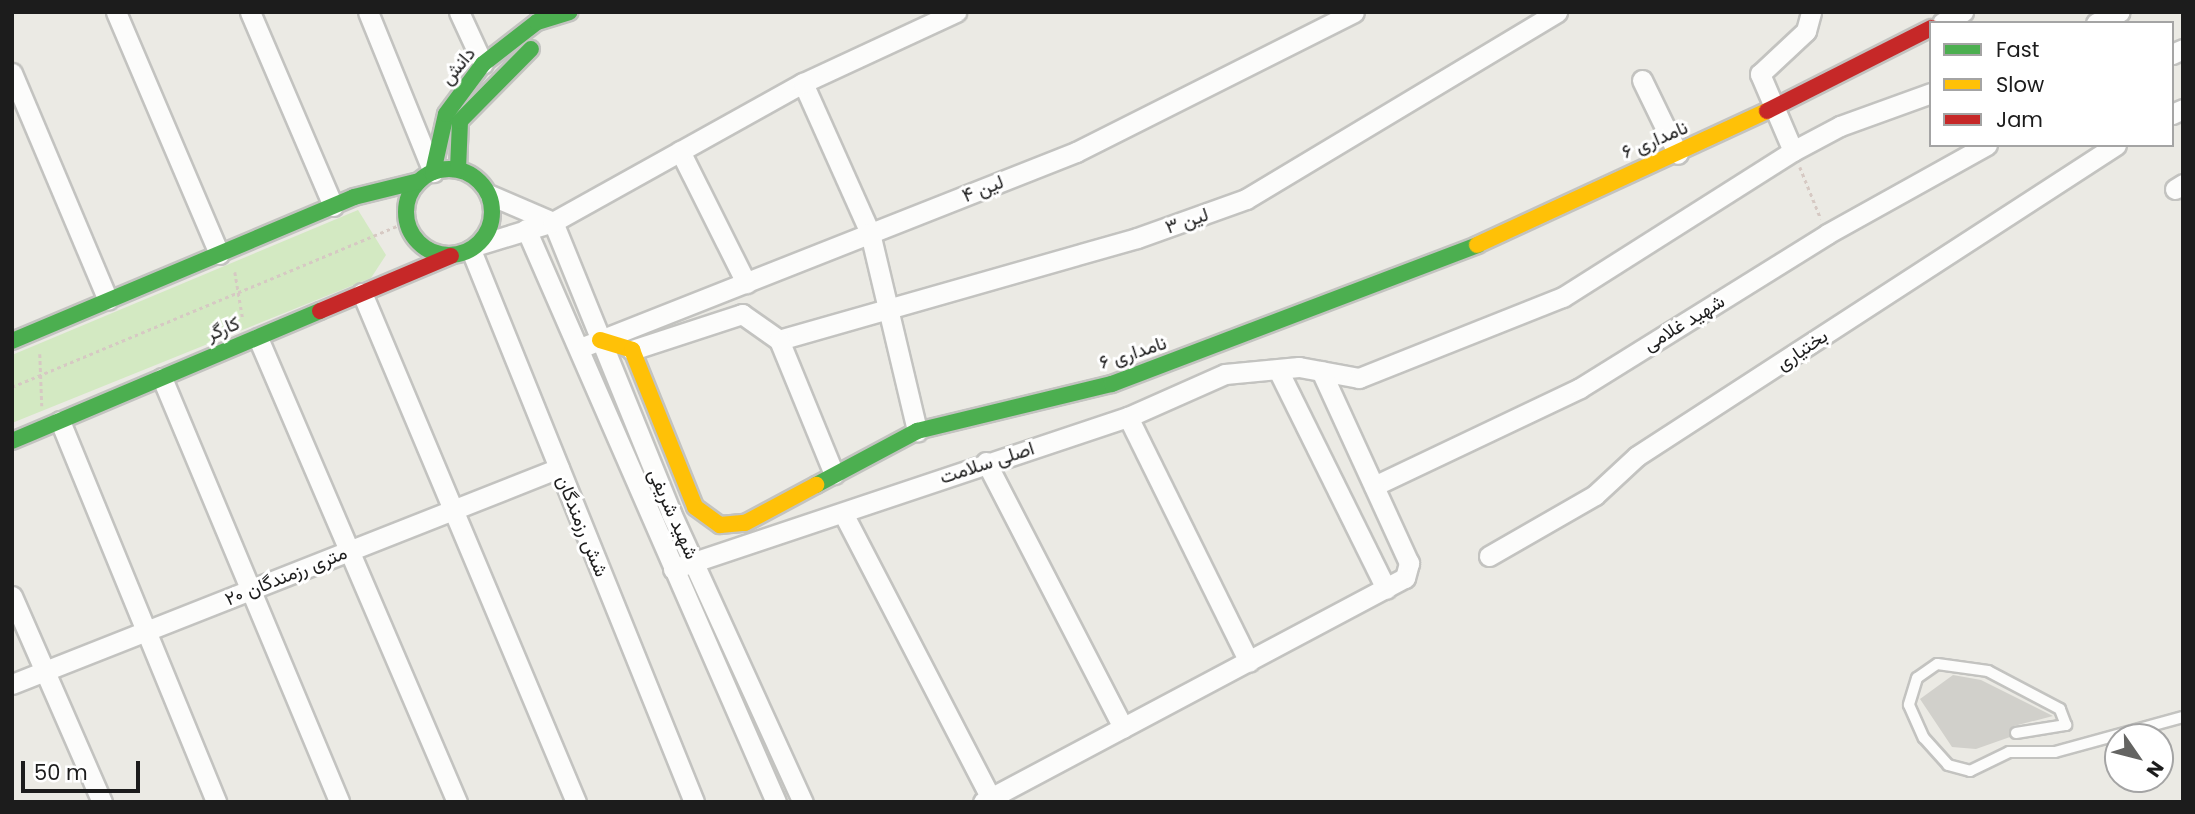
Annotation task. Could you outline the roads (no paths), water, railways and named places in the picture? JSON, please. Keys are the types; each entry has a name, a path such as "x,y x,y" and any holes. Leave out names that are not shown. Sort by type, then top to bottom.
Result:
{"street":[{"path":"116,12 219,254"},
{"path":"250,12 334,206"},
{"path":"369,12 426,176"},
{"path":"459,12 484,64"},
{"path":"426,176 407,198 406,219 414,239 430,252 451,256 553,222 803,83 956,12"},
{"name":"لین ۴","path":"580,348 1076,152 1354,12"},
{"name":"لین ۳","path":"779,340 1160,231 1246,198 1557,12"},
{"path":"1793,151 1772,109 1760,74 1806,31 1811,12"},
{"path":"1946,21 1963,12"},
{"path":"2100,21 2120,12"},
{"name":"دانش","path":"426,176 446,114 484,64 537,22 559,15"},
{"name":"دانش","path":"458,169 460,121 559,15"},
{"name":"نامداری ۶","path":"632,350 695,507 720,525 778,509 834,474 917,431 1112,384 1262,332 1678,154 1929,29"},
{"path":"12,73 108,300"},
{"path":"1642,80 1678,154"},
{"path":"803,83 870,233 917,431"},
{"name":"اصلی سلامت","path":"673,569 844,515 986,462 1128,417 1225,374 1278,370 1321,371 1359,378 1563,297 1793,151 1851,121 1929,94"},
{"name":"شهید غلامی","path":"1374,486 1580,388 1827,234 1983,147"},
{"name":"بختیاری","path":"1489,556 1595,495 1637,456 2113,147"},
{"path":"680,150 746,282"},
{"path":"19,338 354,197 458,169 477,178 489,195 492,222 475,248"},
{"path":"489,195 553,222"},
{"path":"354,197 380,201 401,224 404,254 392,281"},
{"name":"شهید شریفی","path":"553,222 694,561 803,802"},
{"name":"شهید شریفی","path":"526,229 776,802"},
{"name":"شش رزمندگان","path":"475,248 559,468 694,802"},
{"name":"کارگر","path":"12,441 451,256"},
{"path":"362,293 576,802"},
{"path":"600,340 632,350 742,314 779,340 834,474"},
{"path":"258,338 352,550 457,802"},
{"path":"1278,370 1386,589"},
{"path":"844,515 987,800 1405,578 1409,563 1321,371"},
{"path":"162,378 339,802"},
{"path":"1128,417 1249,662"},
{"path":"60,421 216,802"},
{"path":"986,462 1123,728"},
{"name":"۲۰ متری رزمندگان","path":"12,684 559,468"},
{"path":"12,596 102,802"}],"lane":[{"path":"2016,733 2066,725 2060,709 1988,671 1937,664 1917,678 1909,705 1924,738 1948,765 1970,771 2009,752 2055,751 2183,718"}]}
